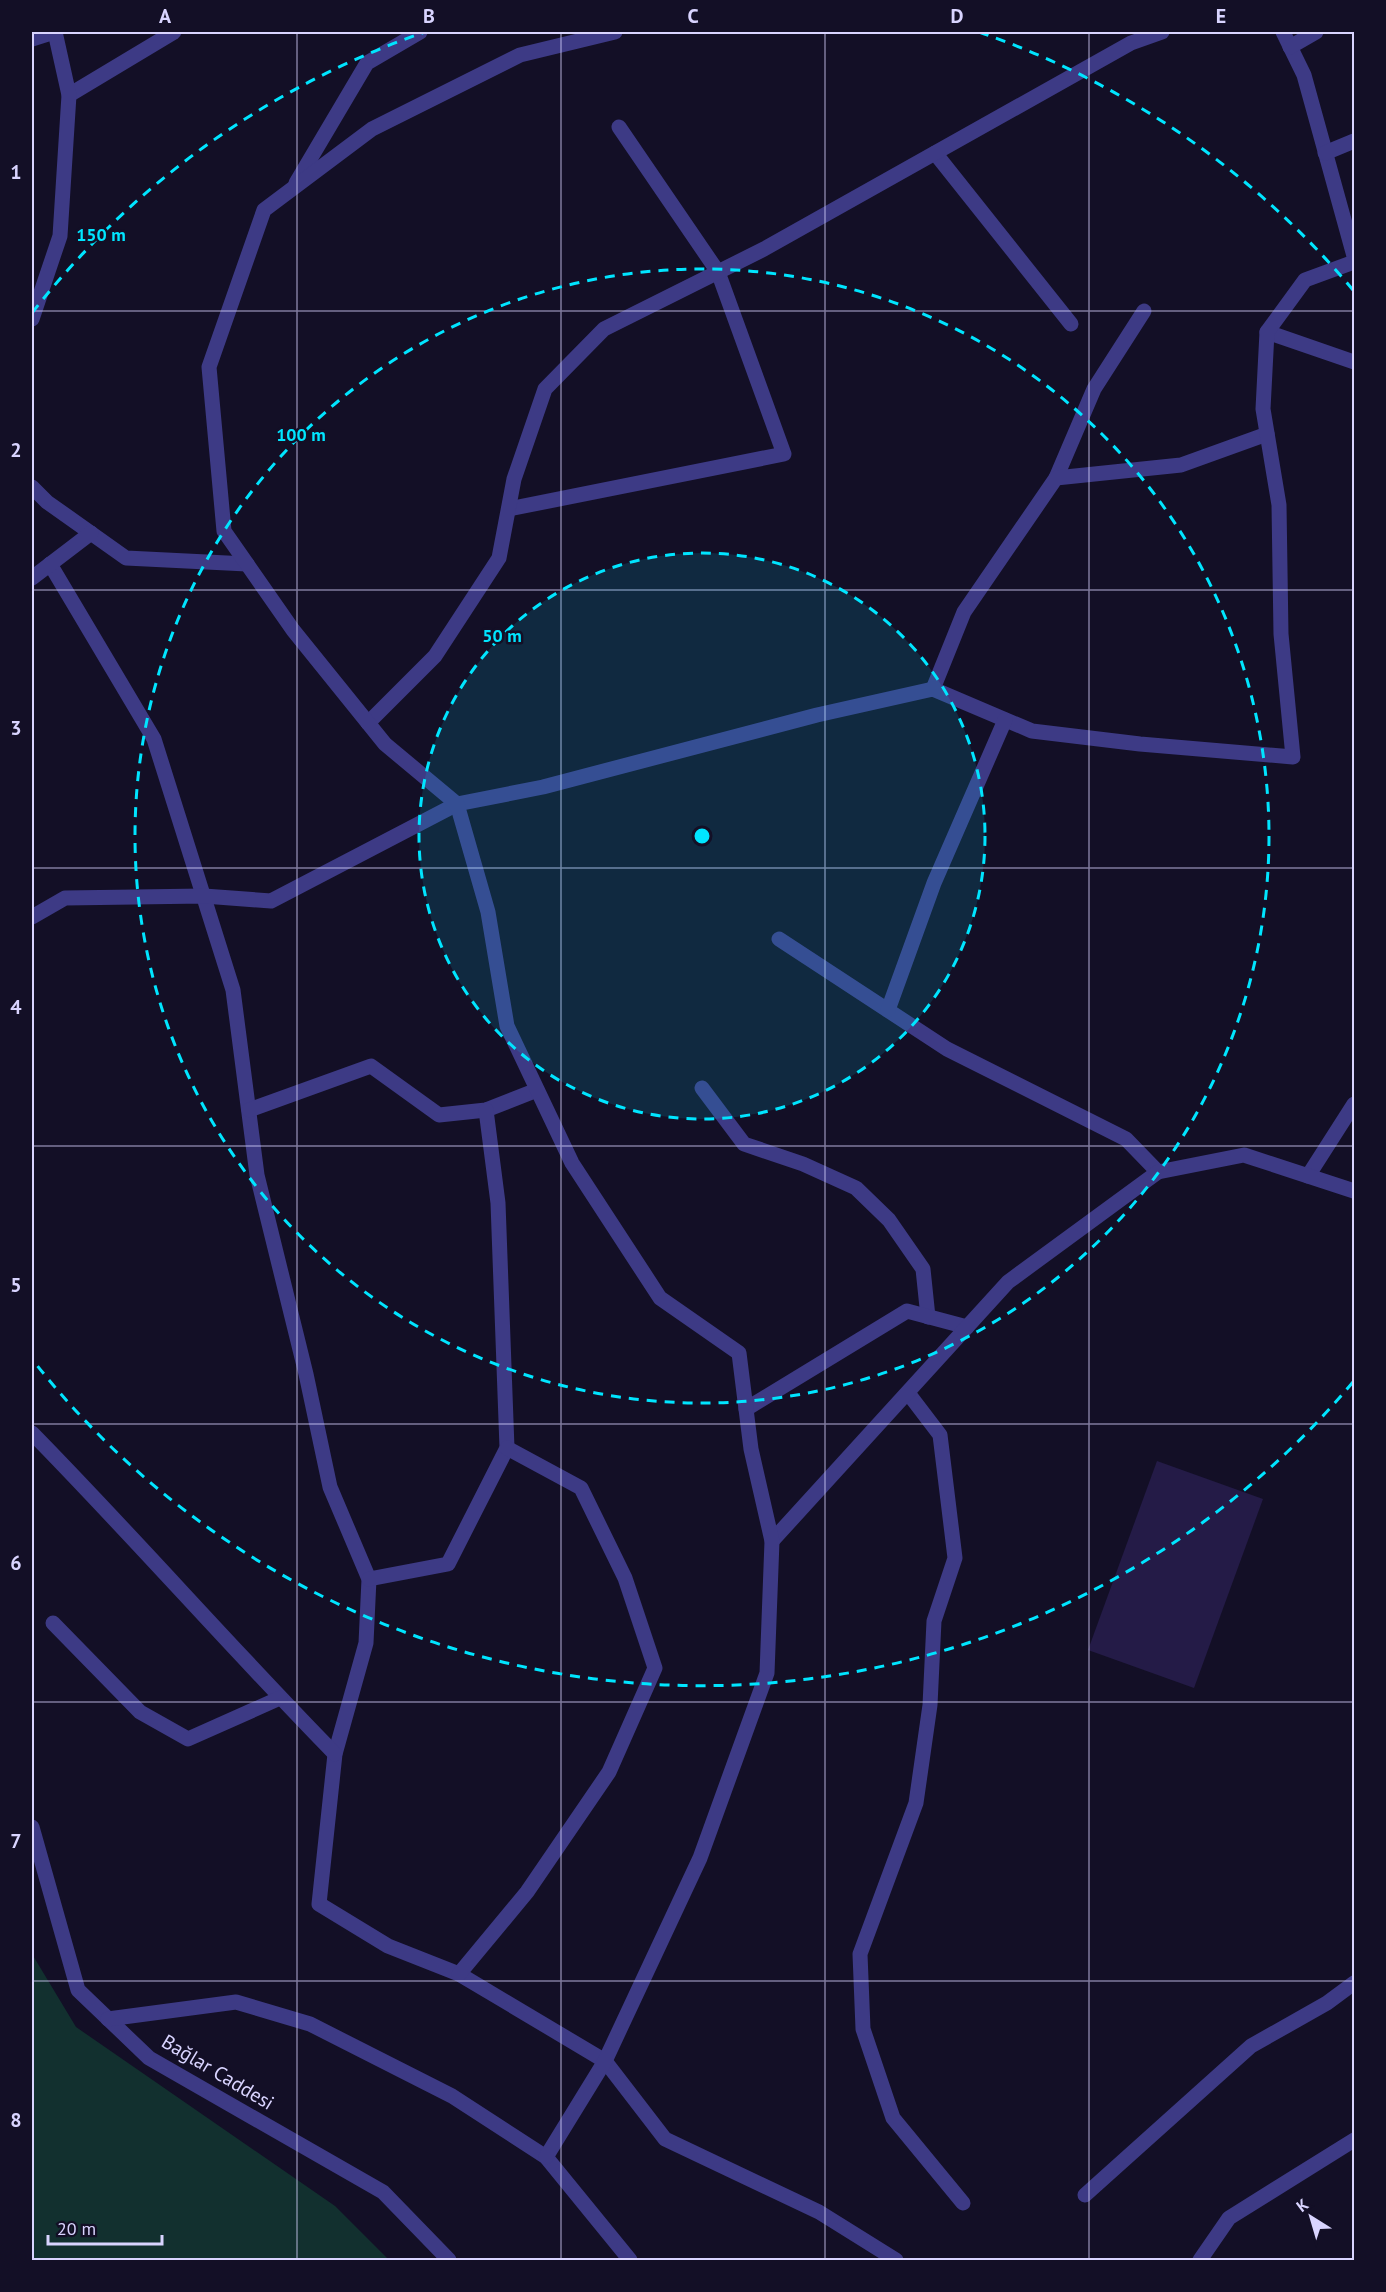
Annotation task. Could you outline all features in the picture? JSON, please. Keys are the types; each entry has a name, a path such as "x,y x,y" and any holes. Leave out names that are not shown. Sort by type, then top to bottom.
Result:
{"street":[{"path":"32,39 54,32 69,95 60,236 32,319"},
{"path":"69,95 174,32"},
{"path":"292,189 367,63 420,32"},
{"path":"546,2157 605,2061 700,1858 767,1673 772,1541 751,1449 739,1353 660,1298 572,1163 507,1026 488,912 457,804 385,744 293,630 224,531 209,367 264,210 372,129 520,56 615,32"},
{"path":"368,723 435,657 500,558 514,479 545,388 604,329 764,249 1131,43 1162,32"},
{"path":"1283,32 1304,75 1354,256"},
{"path":"1290,47 1316,32"},
{"path":"509,509 784,454 718,272 619,127"},
{"path":"1325,153 1354,141"},
{"path":"935,153 1071,324"},
{"path":"32,917 65,898 204,896 271,901 457,804 543,786 806,718 933,689 1032,731 1140,744 1293,758 1281,634 1279,505 1263,409 1267,332 1305,280 1354,262"},
{"path":"933,689 964,612 1056,478 1094,389 1144,311"},
{"path":"1267,332 1354,362"},
{"path":"1056,478 1181,465 1267,434"},
{"path":"32,488 47,502 126,558 247,564"},
{"path":"32,578 91,533"},
{"path":"50,564 154,739 204,896 233,990 257,1175 306,1374 330,1487 369,1579 366,1643 335,1754 319,1904 388,1946 459,1974 605,2061 665,2139 819,2212 896,2260"},
{"path":"888,1010 934,883 1005,720"},
{"path":"779,939 947,1049 1126,1139 1158,1172"},
{"path":"249,1110 371,1065 439,1115 486,1110 537,1090"},
{"path":"702,1088 744,1144 803,1164 856,1188 889,1220 923,1269 928,1317"},
{"path":"1308,1176 1354,1104"},
{"path":"369,1579 448,1564 507,1449 498,1203 486,1110"},
{"path":"772,1541 1008,1282 1158,1172 1244,1155 1354,1191"},
{"path":"746,1409 907,1311 968,1327"},
{"path":"908,1392 940,1435 955,1558 934,1621 930,1706 916,1803 860,1954 863,2029 893,2118 963,2203"},
{"path":"32,1433 335,1754"},
{"path":"459,1974 527,1892 609,1772 655,1668 626,1578 581,1488 507,1449"},
{"path":"53,1623 140,1712 188,1739 280,1698"},
{"name":"Bağlar Caddesi","path":"32,1827 78,1990 149,2058 383,2192 449,2260"},
{"path":"1085,2195 1251,2046 1327,2003 1354,1983"},
{"path":"108,2019 236,2002 310,2024 452,2096 546,2157 630,2260"},
{"path":"1200,2260 1229,2218 1354,2140"}],"green space":[{"path":"32,1954 76,2027 335,2206 389,2260 32,2260"}],"building":[{"path":"1157,1461 1263,1499 1194,1688 1088,1650"}]}
